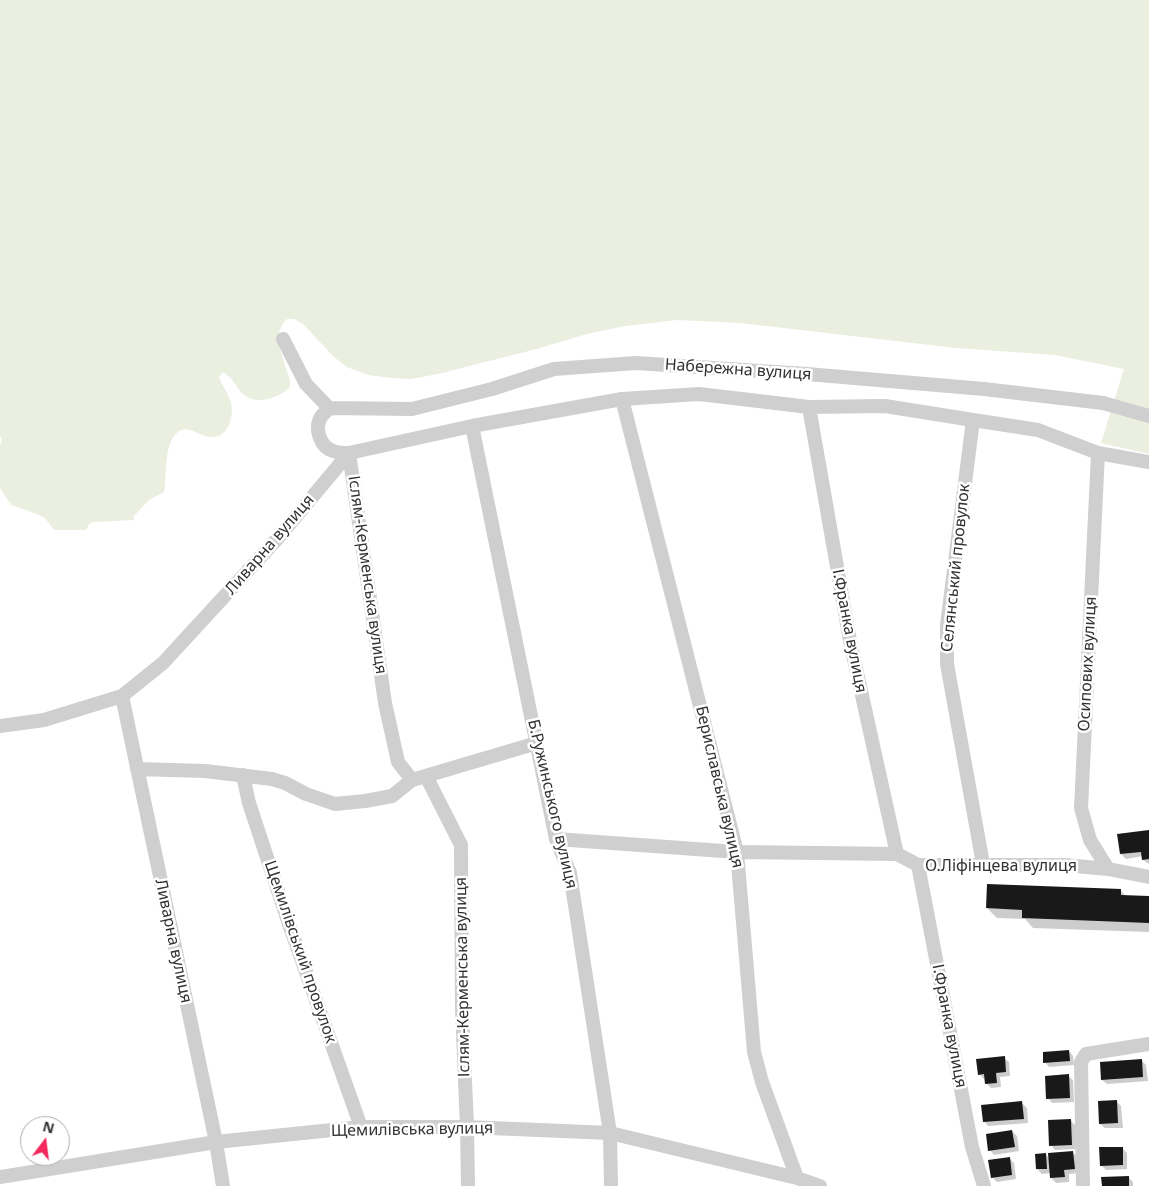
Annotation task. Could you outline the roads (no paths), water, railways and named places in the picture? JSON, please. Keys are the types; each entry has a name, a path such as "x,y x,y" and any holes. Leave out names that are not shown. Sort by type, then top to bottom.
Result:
{"street":[{"path":"284,338 306,384 329,408 320,418 318,429 324,445 334,452 349,453 472,426 622,399 699,394 809,407 886,406 1038,430 1098,453 1149,462"},
{"name":"Набережна вулиця","path":"329,408 412,409 492,390 554,369 636,363 806,374 984,389 1103,402 1149,416"},
{"name":"Бериславська вулиця","path":"622,399 737,852 754,1052 762,1082 797,1178"},
{"name":"І.Франка вулиця","path":"809,407 850,641 897,854"},
{"name":"Селянський провулок","path":"973,420 947,625 947,664 983,864"},
{"name":"Б.Ружинського вулиця","path":"472,426 556,839 570,874 610,1133 611,1186"},
{"name":"Ливарна вулиця","path":"0,726 44,720 122,696 164,663 278,538 349,453"},
{"name":"Іслям-Керменська вулиця","path":"349,453 385,703 398,762 412,780"},
{"name":"Осипових вулиця","path":"1098,453 1081,808 1090,840 1108,869"},
{"name":"Ливарна вулиця","path":"122,696 216,1142 223,1186"},
{"path":"137,769 244,774 279,781 306,794 335,804 392,796 412,780 537,743"},
{"name":"Щемилівський провулок","path":"244,774 248,803 361,1127"},
{"name":"Іслям-Керменська вулиця","path":"426,776 461,845 462,1010 468,1186"},
{"name":"О.Ліфінцева вулиця","path":"556,839 737,852 897,854 918,866 983,864 1065,865 1108,869 1149,876"},
{"name":"І.Франка вулиця","path":"918,866 972,1147 984,1186"},
{"path":"1083,1186 1081,1062 1086,1054 1149,1044"},
{"name":"Щемилівська вулиця","path":"0,1177 216,1142 361,1127 467,1127 610,1133 797,1178 820,1186"}]}
